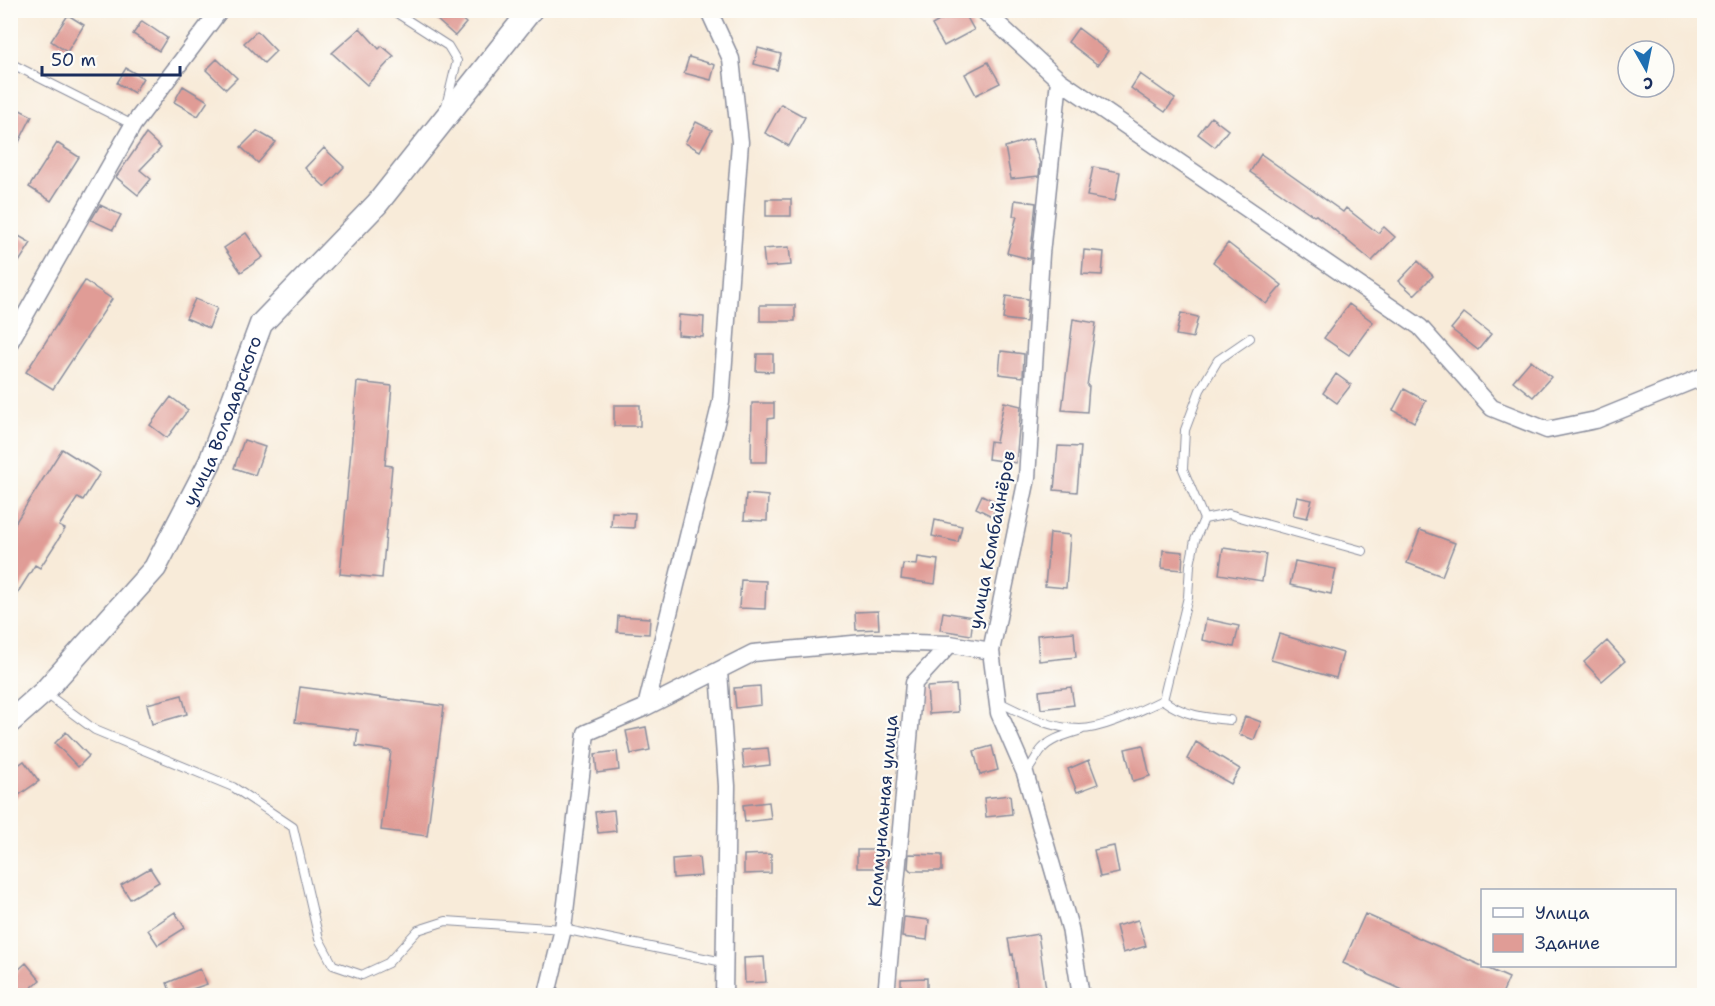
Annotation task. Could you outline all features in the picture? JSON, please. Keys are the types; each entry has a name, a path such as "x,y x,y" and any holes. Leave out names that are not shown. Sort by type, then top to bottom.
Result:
{"street":[{"path":"10,342 133,125 220,10"},
{"name":"улица Володарского","path":"10,722 44,692 155,568 210,462 261,324 377,204 531,10"},
{"path":"983,10 1059,80 1420,327 1492,408 1547,430 1596,420 1704,376"},
{"path":"646,707 721,402 740,142 731,58 709,11"},
{"name":"улица Комбайнёров","path":"1059,80 1041,254 1028,478 991,651 999,713 1025,773 1070,928 1081,996"},
{"path":"547,994 563,929 586,733 646,707 753,653 875,642 950,644 991,651"},
{"name":"Коммунальная улица","path":"886,996 915,683 950,644"},
{"path":"719,671 727,786 724,996"}],"lane":[{"path":"392,10 448,46 457,61 443,121"},
{"path":"10,63 133,125"},
{"path":"1163,700 1188,597 1190,565 1204,519 1182,469 1185,430 1200,390 1218,360 1250,338"},
{"path":"1204,519 1229,514 1363,551"},
{"path":"44,692 95,730 233,787 293,827 320,939 333,965 362,975 388,963 418,930 446,921 563,929 723,962"},
{"path":"1163,700 1178,711 1230,720"},
{"path":"1025,773 1031,768 1041,750 1052,740 1111,722 1163,700"},
{"path":"997,701 1054,725 1082,729"}],"building":[{"path":"426,10 451,10 466,23 455,36"},
{"path":"958,10 963,10 974,30 944,46 932,25"},
{"path":"68,15 84,25 67,52 51,41"},
{"path":"142,21 167,38 159,51 133,34"},
{"path":"360,28 379,49 382,46 394,56 367,85 332,53"},
{"path":"1078,28 1108,51 1098,65 1068,42"},
{"path":"257,31 276,51 264,63 244,43"},
{"path":"758,48 781,54 777,70 754,64"},
{"path":"689,57 715,65 711,80 684,73"},
{"path":"217,59 237,78 226,89 206,70"},
{"path":"988,62 1000,83 976,95 965,74"},
{"path":"126,68 143,78 134,93 117,83"},
{"path":"1140,74 1175,99 1165,112 1131,88"},
{"path":"183,86 208,101 198,116 174,102"},
{"path":"781,104 805,117 789,146 765,133"},
{"path":"16,108 32,116 10,160 10,120"},
{"path":"1211,117 1228,130 1215,147 1198,134"},
{"path":"696,122 712,130 700,151 685,143"},
{"path":"257,131 276,142 258,163 241,147"},
{"path":"146,134 161,148 140,170 151,179 138,195 116,177"},
{"path":"1032,139 1040,163 1039,176 1011,179 1005,147"},
{"path":"57,143 79,157 51,201 29,187"},
{"path":"324,148 344,167 325,187 305,168"},
{"path":"1261,154 1343,212 1346,208 1378,233 1384,227 1395,237 1372,261 1316,215 1314,216 1250,172"},
{"path":"1093,167 1120,172 1115,201 1087,196"},
{"path":"766,199 791,199 791,216 766,216"},
{"path":"1015,200 1036,203 1030,259 1007,253 1017,216 1013,216"},
{"path":"100,205 121,215 113,230 91,220"},
{"path":"10,231 31,243 10,276"},
{"path":"246,233 263,257 241,272 224,248"},
{"path":"1228,243 1282,285 1266,304 1213,262"},
{"path":"789,247 791,265 765,267 763,249"},
{"path":"1084,250 1104,252 1102,275 1082,274"},
{"path":"1418,261 1433,276 1414,295 1399,281"},
{"path":"85,281 112,299 53,389 26,372"},
{"path":"1006,296 1028,299 1026,322 1003,319"},
{"path":"195,299 217,308 209,328 186,318"},
{"path":"1349,304 1373,322 1349,355 1324,338"},
{"path":"760,305 795,305 795,321 760,321"},
{"path":"1181,313 1198,317 1193,338 1176,335"},
{"path":"1464,313 1491,334 1478,350 1451,329"},
{"path":"679,315 704,317 703,337 678,335"},
{"path":"1073,319 1096,323 1087,386 1089,386 1087,412 1062,410"},
{"path":"1001,351 1024,354 1023,377 999,374"},
{"path":"757,354 773,354 773,372 756,371"},
{"path":"1531,360 1551,377 1533,397 1513,381"},
{"path":"1336,374 1351,385 1337,403 1323,393"},
{"path":"357,382 392,386 385,465 392,466 382,578 340,574"},
{"path":"1404,389 1426,401 1414,422 1393,410"},
{"path":"171,397 188,410 167,438 150,425"},
{"path":"1004,402 1021,406 1016,463 988,459 990,441 996,442"},
{"path":"752,403 774,403 774,418 768,419 767,462 751,462"},
{"path":"614,405 640,405 640,426 614,426"},
{"path":"244,440 265,447 255,475 234,468"},
{"path":"1058,446 1081,447 1077,492 1054,490"},
{"path":"62,449 100,473 83,500 78,497 59,526 65,529 40,568 35,565 10,605 10,531"},
{"path":"746,494 768,496 767,521 744,520"},
{"path":"982,495 998,503 992,516 976,508"},
{"path":"1297,497 1312,500 1307,518 1293,515"},
{"path":"612,512 635,513 634,528 611,527"},
{"path":"935,520 962,526 958,542 932,536"},
{"path":"1420,530 1455,543 1442,576 1407,563"},
{"path":"1050,533 1070,535 1066,588 1045,586"},
{"path":"1223,548 1266,554 1262,581 1219,574"},
{"path":"1163,550 1183,552 1182,570 1162,568"},
{"path":"918,557 938,560 935,584 901,579 903,564 917,565"},
{"path":"1295,561 1336,569 1331,594 1290,585"},
{"path":"741,580 766,581 765,609 739,608"},
{"path":"878,611 879,629 856,630 855,612"},
{"path":"943,612 973,617 971,635 940,630"},
{"path":"618,616 650,618 649,634 617,632"},
{"path":"1206,619 1239,626 1234,647 1202,640"},
{"path":"1074,632 1076,657 1039,661 1037,635"},
{"path":"1279,634 1343,653 1336,678 1271,660"},
{"path":"1607,641 1625,661 1602,681 1584,662"},
{"path":"956,685 958,712 929,714 927,687"},
{"path":"760,686 761,705 736,708 734,688"},
{"path":"300,687 444,706 427,836 381,830 391,751 356,746 358,730 295,722"},
{"path":"1071,687 1074,705 1041,709 1039,691"},
{"path":"182,695 187,714 152,724 147,704"},
{"path":"1245,716 1261,722 1254,740 1239,734"},
{"path":"646,727 650,750 631,754 626,731"},
{"path":"66,732 89,756 78,767 55,743"},
{"path":"1196,742 1240,769 1231,784 1187,759"},
{"path":"1143,745 1150,776 1133,781 1125,749"},
{"path":"992,746 998,770 980,775 974,751"},
{"path":"768,748 770,765 744,768 742,750"},
{"path":"617,751 619,770 597,773 595,754"},
{"path":"1089,760 1098,784 1077,792 1068,769"},
{"path":"24,761 39,781 10,801 10,771"},
{"path":"1010,795 1012,814 986,817 984,798"},
{"path":"769,802 771,819 745,822 743,805"},
{"path":"614,810 616,831 598,833 595,812"},
{"path":"1114,846 1119,873 1100,877 1094,850"},
{"path":"857,850 886,850 888,853 887,868 857,868"},
{"path":"771,854 771,873 744,874 744,855"},
{"path":"909,854 942,855 942,871 911,871 908,868"},
{"path":"699,857 701,876 673,878 672,859"},
{"path":"150,868 159,882 130,899 121,885"},
{"path":"175,912 185,928 158,945 148,930"},
{"path":"1365,914 1509,978 1501,996 1416,996 1343,963"},
{"path":"904,917 929,920 927,940 902,937"},
{"path":"1138,920 1146,946 1123,953 1116,926"},
{"path":"1038,934 1047,996 1018,996 1013,954 1011,955 1008,939"},
{"path":"764,957 766,982 745,983 744,958"},
{"path":"26,963 40,980 22,996 17,996 10,988 10,977"},
{"path":"200,969 207,984 172,996 167,983"},
{"path":"927,978 927,994 901,995 901,979"}]}
